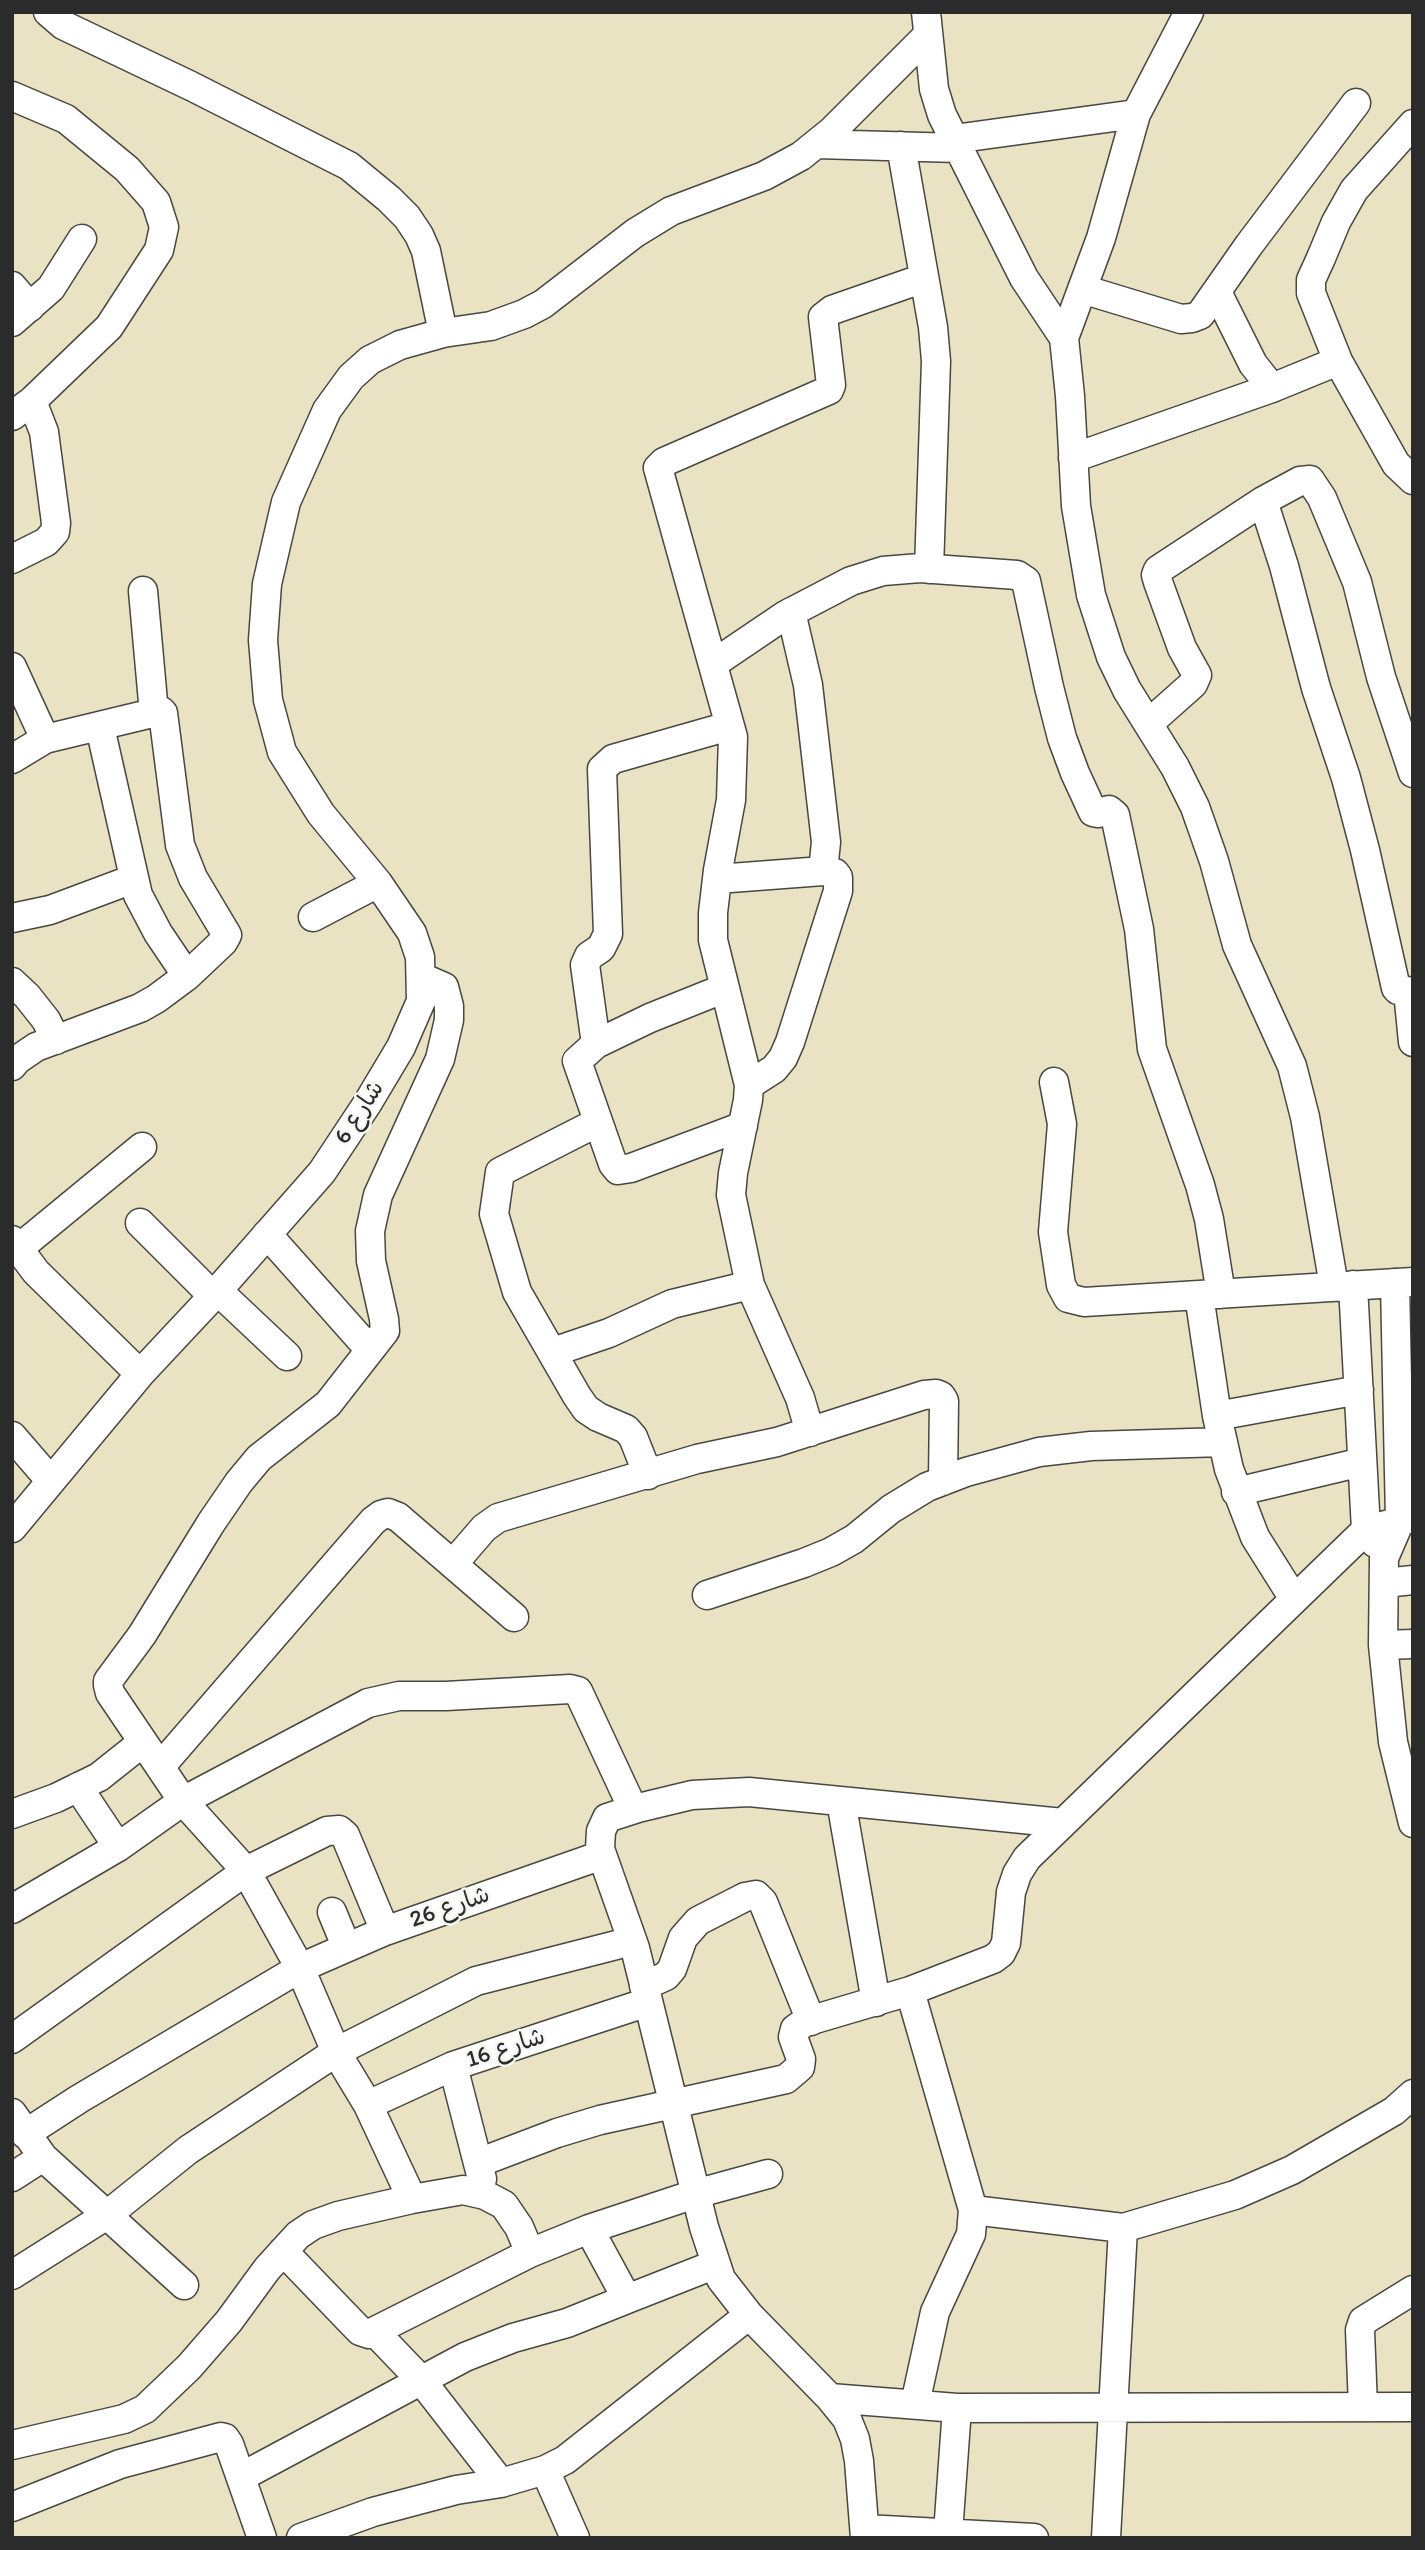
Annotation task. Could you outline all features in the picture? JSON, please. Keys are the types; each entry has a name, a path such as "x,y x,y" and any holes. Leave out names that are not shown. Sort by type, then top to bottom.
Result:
{"street":[{"path":"48,12 63,25 349,166 389,199 407,217 419,235 426,251 443,333"},
{"path":"1189,12 1136,114 1101,238 1065,338 1076,506 1091,595 1111,657 1127,690 1175,767 1195,807 1214,861 1237,944 1292,1066 1344,1286 1358,1381 1366,1530 1384,1570 1413,1580"},
{"path":"927,24 934,89 942,115 1024,278 1065,338"},
{"name":"شارع 6","path":"12,1528 140,1374 216,1294 321,1172 374,1092 412,1025 421,1001 420,957 412,933 378,883 321,814 282,752 268,700 263,640 267,584 286,502 327,410 351,377 370,360 400,345 443,333 491,326 524,314 543,304 635,233 671,211 764,176 801,156 832,131 927,24"},
{"path":"12,96 66,119 127,169 156,202 164,227 159,250 108,327 22,408 44,432 56,523 55,532 46,542 12,559"},
{"path":"1082,289 1181,319 1200,314 1356,103"},
{"path":"816,144 956,144 1136,114"},
{"path":"1407,465 1338,360 1316,310 1311,293 1311,280 1336,222 1354,190 1413,124"},
{"path":"901,146 936,361 929,569"},
{"path":"18,305 51,288 82,239"},
{"path":"810,1432 796,1388 750,1285 731,1195 749,1085 713,940 717,879 731,800 733,737 657,468 664,462 829,390 831,385 823,317 832,310 924,278"},
{"path":"1217,292 1254,364 1272,388"},
{"path":"1073,458 1272,388 1338,360"},
{"path":"1148,724 1193,684 1197,676 1179,641 1158,582 1158,570 1263,501 1300,481 1310,480 1319,492 1357,582 1381,677 1412,771"},
{"path":"1263,501 1284,566 1316,688 1346,778 1365,850 1395,988 1410,992 1413,1042"},
{"path":"713,664 790,612 851,581 883,571 929,569 1017,575 1026,581 1062,738 1075,773 1093,812 1109,810 1115,815 1139,929 1152,1049 1200,1185 1209,1219 1210,1294 1220,1429 1236,1492 1255,1537 1294,1600"},
{"path":"143,591 154,713"},
{"path":"790,612 808,685 826,842 823,871"},
{"path":"12,667 46,739"},
{"path":"12,759 46,739 161,711 164,715 180,845 193,878 227,935 187,976 140,1008 36,1047 12,1066"},
{"path":"596,1044 585,965 589,956 601,948 608,934 602,769 613,759 729,726"},
{"path":"100,727 134,879 145,909 187,976"},
{"path":"717,879 823,871 835,873 838,877 838,891 790,1042 783,1058 774,1069 749,1085"},
{"path":"12,918 50,910 134,879"},
{"path":"313,917 378,883"},
{"path":"412,2199 368,2105 336,2052 300,1968 246,1871 183,1801 110,1693 108,1681 142,1635 239,1482 259,1458 328,1404 385,1331 371,1261 370,1231 378,1195 440,1059 449,1020 449,1006 444,988 421,977"},
{"path":"12,982 46,1020 56,1040"},
{"path":"725,988 659,1013 596,1044 577,1061 612,1164 618,1170 625,1170 743,1126"},
{"path":"1054,1082 1062,1124 1053,1231 1063,1291 1074,1301 1404,1283 1406,1520 1384,1570 1383,1645 1393,1742 1408,1792 1413,1824"},
{"path":"598,1122 508,1166 498,1177 494,1214 517,1292 586,1409 615,1423 633,1437 648,1475"},
{"path":"140,1374 36,1272 15,1245 142,1147"},
{"path":"140,1223 287,1356"},
{"path":"267,1234 370,1350"},
{"path":"553,1352 609,1333 672,1304 750,1285"},
{"path":"707,1595 831,1552 854,1539 891,1509 927,1488 966,1472 1039,1452 1220,1429 1358,1381 1405,1369"},
{"path":"453,1564 484,1528 498,1518 698,1459 777,1443 924,1395 941,1396 945,1409 943,1481"},
{"path":"12,1436 50,1480"},
{"path":"1236,1492 1362,1462"},
{"path":"160,1767 380,1515 388,1513 398,1517 514,1617"},
{"path":"478,2163 568,2129 786,2079 800,2067 801,2059 793,2037 795,2029 811,2021 910,1991 993,1959 1001,1953 1006,1943 1011,1892 1017,1874 1027,1858 1366,1530 1406,1520"},
{"path":"1383,1645 1413,1644"},
{"path":"12,1909 118,1847 183,1801 368,1703 399,1696 570,1689 581,1695 633,1810"},
{"path":"12,1814 99,1777 144,1742"},
{"path":"78,1787 118,1847"},
{"path":"1034,2538 948,2533 865,2533 855,2439 847,2419 749,2315 721,2279 695,2194 632,1941 600,1849 601,1831 607,1818 692,1795 749,1792 1063,1824"},
{"path":"841,1801 876,2001"},
{"path":"12,2039 246,1871 327,1831 339,1830 345,1835 385,1931"},
{"name":"شارع 26","path":"19,2123 121,2073 300,1968 346,1946 603,1855"},
{"name":"شارع 16","path":"368,2105 453,2066 646,1994 672,1969 683,1938 698,1921 756,1895 763,1902 811,2021"},
{"path":"332,1912 346,1946"},
{"path":"12,2275 107,2215 188,2150 336,2052 476,1981 632,1941"},
{"path":"910,1991 973,2210 971,2234 935,2312 915,2404"},
{"path":"453,2066 485,2195"},
{"path":"973,2210 1123,2228 1235,2195 1292,2170 1394,2111 1413,2094"},
{"path":"19,2123 43,2157 184,2285"},
{"path":"12,2177 43,2157"},
{"path":"283,2251 365,2334 375,2332 530,2253 589,2229 695,2194 768,2174"},
{"path":"12,2445 124,2419 145,2409 189,2367 283,2251 298,2235 313,2225 338,2216 463,2190 485,2195 504,2205 519,2227 530,2253"},
{"path":"1106,2538 1123,2228"},
{"path":"589,2229 627,2299"},
{"path":"241,2476 465,2357 513,2338 567,2323 716,2263"},
{"path":"1363,2407 1360,2330 1363,2321 1413,2290"},
{"path":"301,2538 373,2512 456,2490 501,2483 545,2470 565,2460 749,2315"},
{"path":"375,2332 421,2380 501,2483"},
{"path":"830,2398 957,2407 1413,2407"},
{"path":"948,2533 957,2407"},
{"path":"12,2507 120,2464 221,2437 229,2444 262,2538"},
{"path":"545,2470 575,2538"}]}
